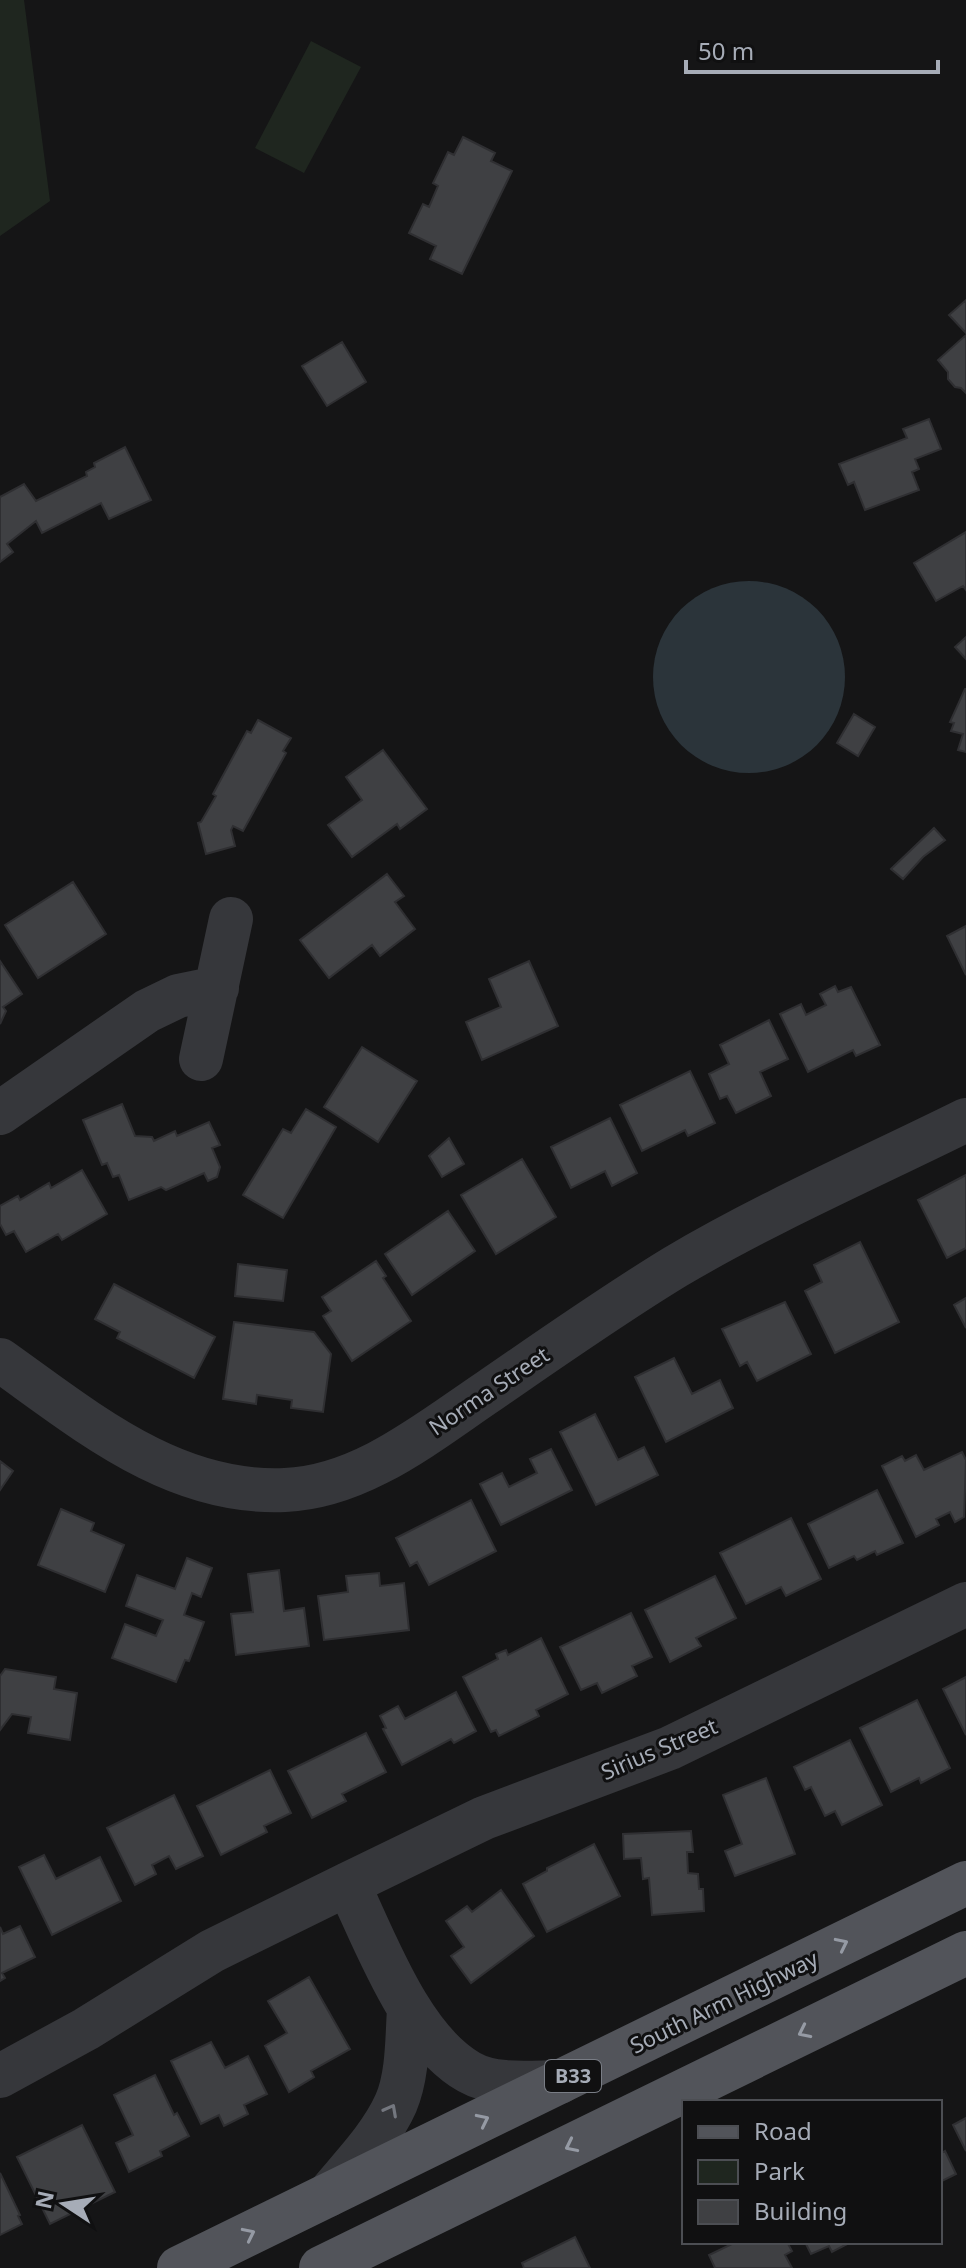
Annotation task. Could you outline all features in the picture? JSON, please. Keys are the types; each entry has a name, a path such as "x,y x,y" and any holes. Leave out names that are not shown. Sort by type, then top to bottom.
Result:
{"main road":[{"name":"South Arm Highway","path":"179,2268 966,1883"},
{"path":"321,2268 966,1953"}],"street":[{"path":"201,1059 231,919"},
{"path":"0,1113 147,1011 178,996 217,988"},
{"name":"Norma Street","path":"0,1360 131,1451 173,1471 246,1488 286,1490 320,1484 361,1471 404,1448 620,1302 722,1240 966,1120"},
{"name":"Sirius Street","path":"0,2076 86,2029 212,1951 348,1884 484,1818 670,1748 966,1604"},
{"path":"348,1884 409,2009 444,2051 470,2073 496,2081 560,2082"},
{"path":"328,2195 378,2134 396,2102 406,2056 409,2009"}],"green space":[{"path":"0,0 24,0 50,201 0,236"},
{"path":"311,41 361,67 304,173 255,148"}],"shaded area":[{"path":"749,581 786,588 817,609 838,640 845,677 838,714 817,745 786,766 749,773 712,766 681,745 660,714 653,677 660,640 681,609 712,588"}],"building":[{"path":"463,137 495,153 491,161 512,171 462,274 430,259 436,246 409,233 423,204 429,207 438,186 433,183 448,152 454,155"},
{"path":"966,300 966,333 949,315"},
{"path":"966,335 966,393 948,379 948,372 938,360"},
{"path":"342,342 366,382 327,406 302,366"},
{"path":"929,419 941,449 915,459 919,469 912,472 919,490 865,510 854,482 848,485 839,464 907,438 903,429"},
{"path":"125,447 151,500 109,519 101,503 42,533 36,521 7,544 13,552 0,562 0,497 24,484 36,501 87,476 86,472 95,467 94,463"},
{"path":"966,532 966,590 963,586 936,601 914,563"},
{"path":"966,637 966,659 955,647"},
{"path":"965,689 966,752 958,750 963,734 951,731 954,723 950,722"},
{"path":"854,714 875,727 858,756 837,743"},
{"path":"258,720 291,738 283,751 286,753 243,831 233,826 235,846 206,854 198,823 216,796 213,794 247,731 251,733"},
{"path":"383,750 427,809 400,829 397,824 352,857 328,825 362,800 346,777"},
{"path":"934,828 945,840 923,857 903,879 891,869"},
{"path":"387,874 404,896 395,902 415,929 380,956 372,945 329,978 300,940"},
{"path":"73,882 106,934 38,978 5,925"},
{"path":"966,926 966,975 947,936"},
{"path":"0,961 22,994 3,1007 6,1011 0,1024"},
{"path":"529,961 558,1026 482,1060 466,1022 501,1007 489,979"},
{"path":"835,986 838,992 851,987 880,1045 856,1056 853,1050 808,1072 780,1014 801,1004 806,1015 826,1005 820,994"},
{"path":"769,1020 788,1059 760,1072 771,1096 736,1113 727,1096 720,1099 709,1074 729,1064 720,1045"},
{"path":"362,1047 417,1081 378,1142 324,1107"},
{"path":"690,1071 715,1123 688,1136 685,1130 642,1151 620,1105"},
{"path":"122,1104 135,1136 152,1137 154,1141 175,1131 177,1136 209,1122 220,1145 212,1148 220,1167 217,1177 208,1181 204,1173 166,1190 161,1187 129,1200 119,1175 113,1177 107,1163 102,1165 83,1120"},
{"path":"306,1109 336,1127 283,1218 243,1195 283,1129 291,1133"},
{"path":"610,1118 637,1173 612,1186 605,1171 571,1188 551,1147"},
{"path":"449,1138 464,1164 442,1177 429,1156"},
{"path":"522,1159 556,1217 496,1254 461,1195"},
{"path":"82,1170 107,1214 62,1240 58,1234 26,1252 14,1231 6,1235 0,1224 0,1206 18,1196 20,1200 49,1183 51,1188"},
{"path":"966,1175 966,1248 947,1258 918,1200"},
{"path":"448,1211 475,1251 412,1295 385,1254"},
{"path":"860,1242 899,1322 835,1353 805,1291 822,1282 814,1265"},
{"path":"376,1261 386,1276 383,1278 411,1321 352,1361 323,1316 331,1311 322,1297"},
{"path":"238,1264 287,1270 283,1301 235,1296"},
{"path":"114,1284 215,1337 194,1378 117,1338 120,1332 95,1319"},
{"path":"966,1298 966,1328 954,1305"},
{"path":"785,1302 811,1354 757,1381 747,1362 740,1366 722,1329"},
{"path":"234,1322 314,1332 331,1354 323,1412 291,1408 292,1400 257,1395 256,1404 223,1399"},
{"path":"674,1358 692,1394 720,1380 733,1408 666,1442 635,1377"},
{"path":"595,1414 618,1460 644,1447 658,1475 596,1505 560,1432"},
{"path":"551,1449 572,1490 501,1525 480,1484 502,1473 509,1487 537,1473 530,1459"},
{"path":"962,1452 966,1460 964,1517 955,1522 950,1512 936,1519 939,1525 916,1537 882,1466 902,1456 905,1461 916,1455 924,1470"},
{"path":"0,1461 13,1471 0,1490"},
{"path":"877,1490 903,1543 877,1555 875,1551 857,1560 854,1556 829,1568 808,1524"},
{"path":"471,1500 496,1551 429,1585 417,1562 410,1566 396,1538"},
{"path":"61,1509 94,1523 91,1531 124,1545 105,1592 38,1565"},
{"path":"791,1518 821,1579 786,1596 781,1587 746,1604 720,1553"},
{"path":"187,1558 212,1568 201,1597 192,1593 184,1615 204,1622 189,1661 185,1660 176,1682 112,1658 125,1624 156,1636 163,1620 126,1606 137,1575 175,1589"},
{"path":"279,1570 284,1611 304,1608 309,1646 236,1655 231,1614 253,1612 248,1574"},
{"path":"379,1573 380,1586 404,1583 409,1630 324,1640 318,1596 348,1592 346,1576"},
{"path":"715,1576 736,1618 696,1638 701,1646 670,1662 645,1610"},
{"path":"631,1613 652,1657 632,1666 637,1676 602,1693 597,1683 581,1690 560,1647"},
{"path":"541,1638 568,1694 536,1710 539,1716 499,1736 496,1730 491,1732 463,1677 498,1659 496,1654 506,1650 508,1655"},
{"path":"5,1669 56,1677 54,1689 77,1693 70,1740 28,1733 31,1717 12,1714 0,1730 0,1676"},
{"path":"966,1677 966,1735 943,1689"},
{"path":"456,1692 476,1731 454,1743 451,1739 402,1765 383,1729 386,1728 380,1716 398,1706 405,1719"},
{"path":"917,1700 950,1768 921,1783 919,1778 891,1792 860,1728"},
{"path":"366,1733 386,1772 342,1794 346,1801 312,1818 288,1771"},
{"path":"850,1740 882,1805 842,1825 835,1811 825,1816 811,1787 805,1790 794,1767"},
{"path":"270,1770 291,1813 264,1826 267,1832 221,1855 197,1806"},
{"path":"766,1778 795,1854 735,1876 725,1851 742,1844 723,1795"},
{"path":"174,1795 203,1856 176,1869 169,1856 152,1865 156,1874 135,1885 107,1828"},
{"path":"691,1831 693,1852 687,1852 688,1873 698,1874 699,1889 703,1889 704,1911 652,1915 649,1878 643,1879 641,1858 624,1859 623,1834"},
{"path":"594,1844 620,1896 547,1932 523,1884"},
{"path":"44,1855 56,1879 100,1857 121,1901 52,1935 19,1867"},
{"path":"501,1890 534,1936 471,1983 451,1956 464,1947 446,1921 467,1906 472,1912"},
{"path":"20,1926 35,1957 2,1973 5,1978 0,1981 0,1927 3,1934"},
{"path":"309,1977 350,2049 311,2071 314,2077 289,2092 265,2046 287,2033 268,2001"},
{"path":"211,2042 225,2068 248,2056 267,2094 244,2105 248,2114 224,2126 219,2115 201,2124 171,2061"},
{"path":"155,2075 174,2115 177,2113 189,2136 160,2151 162,2156 129,2172 116,2143 133,2135 114,2095"},
{"path":"966,2118 966,2151 953,2125"},
{"path":"82,2125 115,2192 50,2224 17,2157"},
{"path":"945,2151 956,2174 942,2181 942,2153"},
{"path":"0,2173 22,2224 0,2235"},
{"path":"575,2237 590,2268 524,2268 522,2263"},
{"path":"732,2244 788,2244 792,2251 785,2255 792,2268 715,2268 709,2255"},
{"path":"806,2244 847,2244 832,2252 829,2246 811,2254"}]}
